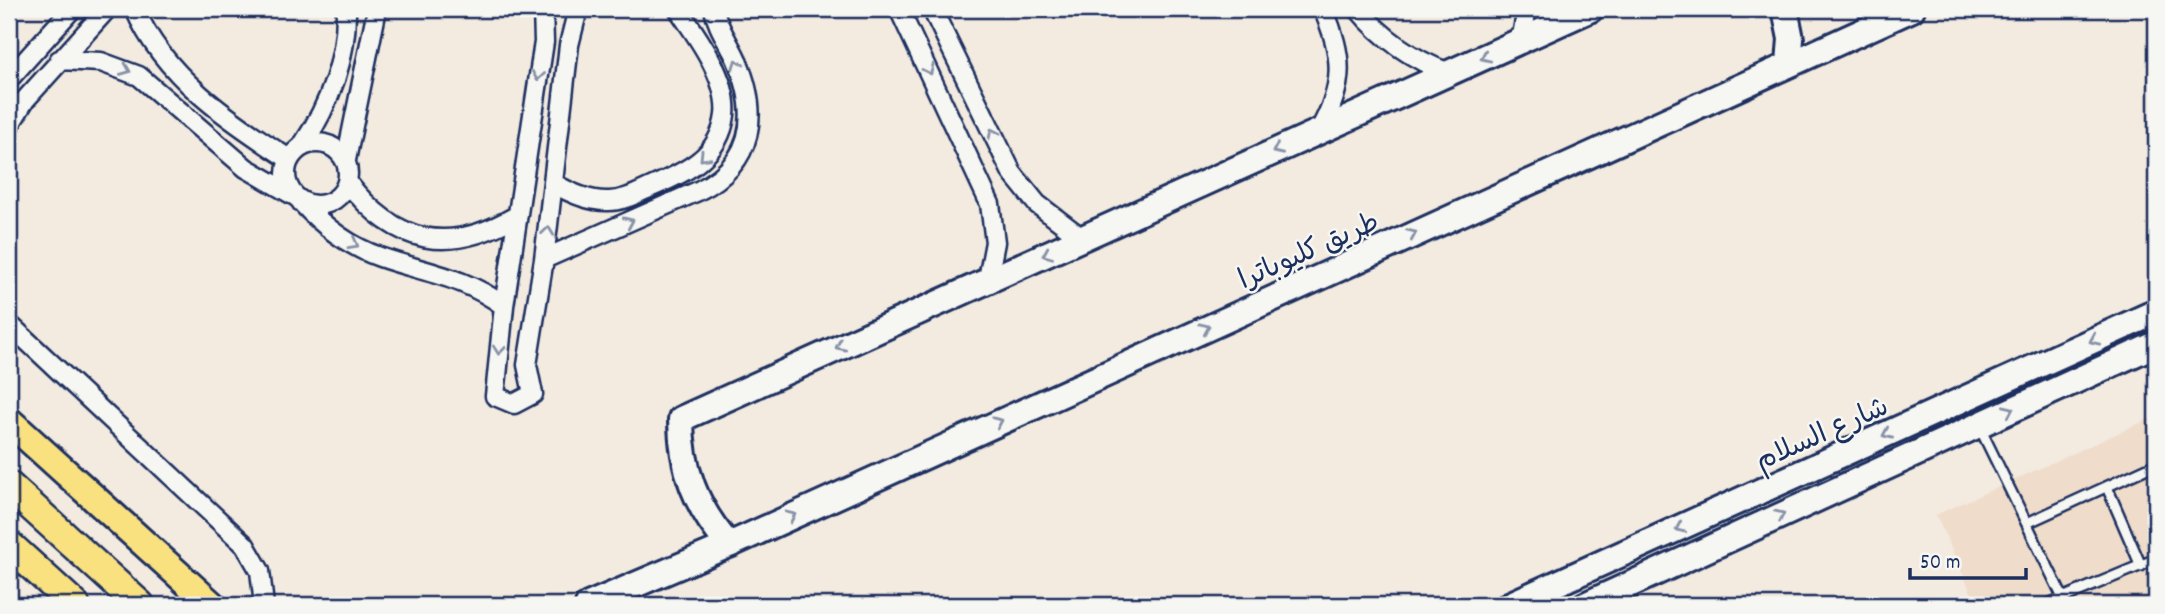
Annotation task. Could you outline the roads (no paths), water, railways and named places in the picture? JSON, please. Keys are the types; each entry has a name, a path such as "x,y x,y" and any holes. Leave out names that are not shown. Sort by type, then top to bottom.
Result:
{"highway":[{"path":"9,486 139,605"},
{"path":"9,545 75,605"}],"main road":[{"path":"729,545 707,518 692,487 683,453 681,419 1591,9"},
{"path":"1785,9 1791,39 1788,63"},
{"name":"طريق كليوباترا","path":"588,605 729,545 1897,11"},
{"name":"شارع السلام","path":"1509,605 1543,599 2156,312"},
{"name":"شارع السلام","path":"1585,605 2156,344"},
{"path":"9,421 212,605"}],"street":[{"path":"9,79 72,9"},
{"path":"9,126 25,100 107,9"},
{"path":"135,9 144,30 171,65 223,115 289,159"},
{"path":"346,9 338,72 318,121 302,146 289,159 285,172 297,199 318,219 357,247 467,282 504,306"},
{"path":"59,60 101,62 139,76 246,168 297,199 315,206 329,204 341,196 348,183 346,160 377,9"},
{"path":"543,9 544,42 516,216 495,396 514,404 525,401 533,394 527,365 544,259 569,45 578,9"},
{"path":"553,183 593,200 620,200 693,168 710,153 721,134 726,113 723,91 678,9"},
{"path":"544,259 720,180 737,163 747,141 749,99 736,59 716,21 714,9"},
{"path":"899,9 984,186 990,204 995,242 988,279"},
{"path":"932,9 1012,173 1037,204 1083,239"},
{"path":"1319,131 1338,87 1340,63 1335,38 1323,9"},
{"path":"1358,9 1369,23 1399,47 1449,73"},
{"path":"1521,41 1527,9"},
{"path":"544,42 569,45"},
{"path":"302,146 319,142 335,147 346,160"},
{"path":"984,186 999,183 1012,173"},
{"path":"348,183 383,220 417,236 451,240 468,237 516,216"},
{"path":"409,265 417,236"},
{"path":"9,324 245,545 260,571 264,605"}],"lane":[{"path":"1978,424 2063,598"},
{"path":"2026,523 2156,464"},
{"path":"2107,487 2141,566"},
{"path":"2046,605 2156,559"}]}
